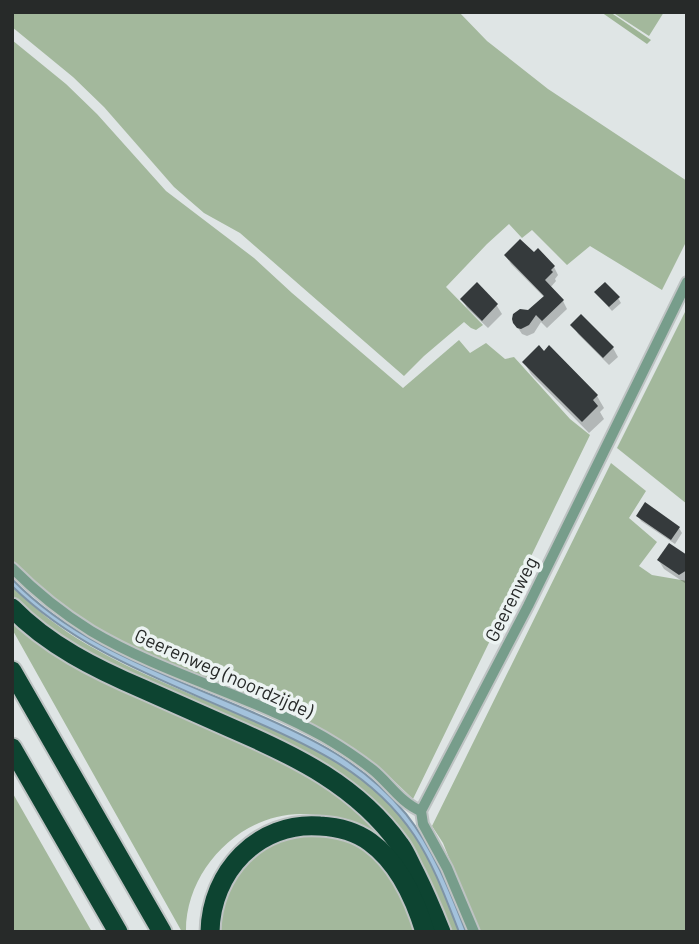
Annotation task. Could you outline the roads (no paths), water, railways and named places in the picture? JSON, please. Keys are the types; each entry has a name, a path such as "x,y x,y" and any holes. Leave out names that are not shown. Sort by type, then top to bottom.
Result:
{"highway":[{"path":"12,608 25,621 84,661 267,743 341,785 380,820 402,847 441,932"},
{"path":"12,671 162,932"},
{"path":"12,748 118,932"},
{"path":"210,932 210,916 223,877 243,854 274,833 313,825 349,831 385,854 404,880 425,932"}],"street":[{"name":"Geerenweg","path":"421,810 528,606 687,282"},
{"name":"Geerenweg (noordzijde)","path":"12,568 46,600 92,631 153,662 323,736 373,770 407,803 421,810"},
{"path":"421,810 423,824 447,868 474,932"}],"water":[{"path":"12,579 37,602 94,641 157,672 316,742 354,766 389,796 416,827 440,870 466,932 459,932 434,870 414,835 380,795 360,779 318,751 94,647 38,609 12,586"}]}
